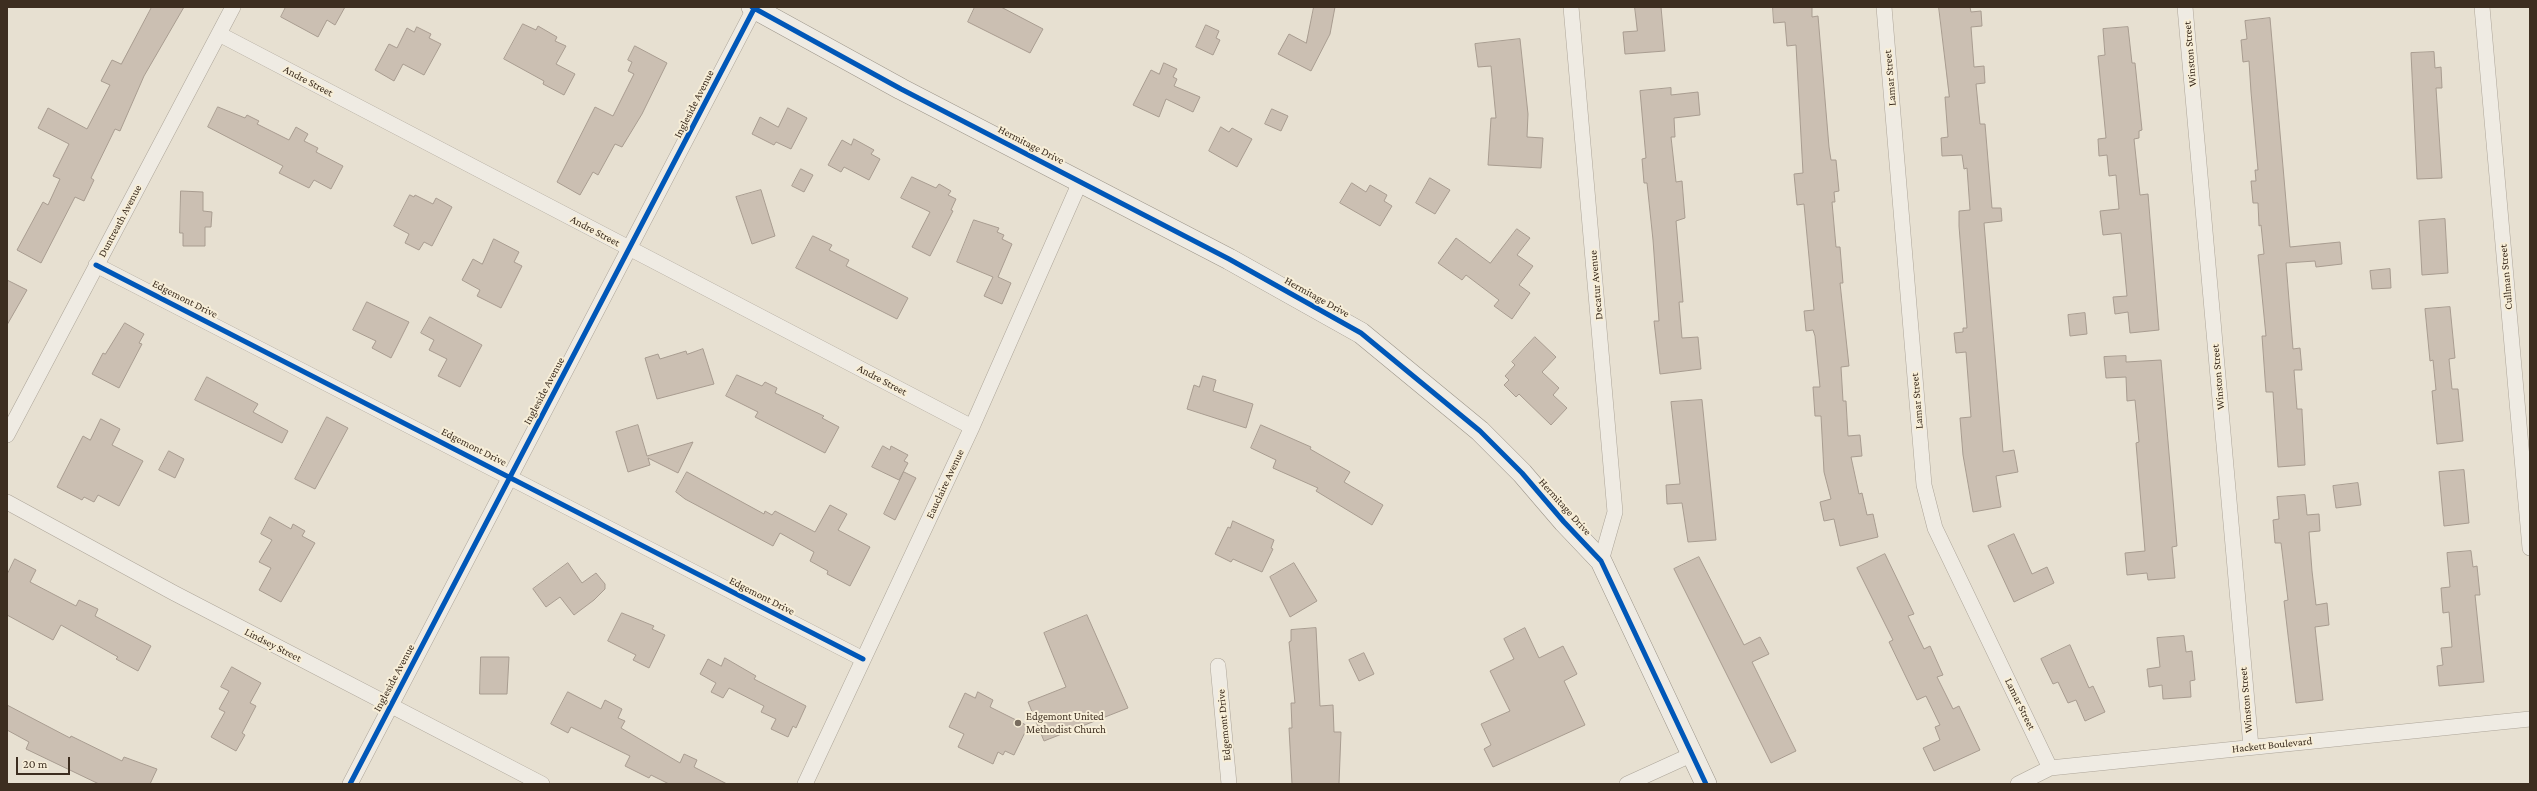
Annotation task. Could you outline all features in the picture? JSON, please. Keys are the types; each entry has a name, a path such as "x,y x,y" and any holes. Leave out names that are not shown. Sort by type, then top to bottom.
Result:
{"street":[{"name":"Duntreath Avenue","path":"7,434 233,7"},
{"name":"Hermitage Drive","path":"754,7 901,89 1229,259 1361,333 1480,431 1522,473 1564,522 1601,561 1706,784"},
{"name":"Ingleside Avenue","path":"350,784 754,7"},
{"name":"Decatur Avenue","path":"1571,7 1615,512 1601,561"},
{"name":"Lamar Street","path":"1884,7 1924,485 1935,528 2050,768"},
{"name":"Winston Street","path":"2186,7 2251,747"},
{"name":"Cullman Street","path":"2482,7 2530,548"},
{"name":"Andre Street","path":"219,34 972,427"},
{"name":"Eauclaire Avenue","path":"805,784 972,427 1080,182"},
{"name":"Edgemont Drive","path":"96,265 863,659"},
{"name":"Lindsey Street","path":"7,502 174,593 542,784"},
{"name":"Edgemont Drive","path":"1218,666 1229,784"},
{"name":"Hackett Boulevard","path":"2018,784 2050,768 2530,718"},
{"path":"1627,784 1693,754"}],"building":[{"path":"152,7 184,7 144,76 120,131 115,129 91,178 94,180 84,201 75,197 41,263 17,250 43,202 48,205 60,179 53,176 69,144 38,128 48,108 87,129 110,85 101,81 112,60 121,64"},
{"path":"286,7 345,7 335,25 327,20 318,37 281,17"},
{"path":"975,7 1001,7 1043,29 1030,53 968,22"},
{"path":"1314,7 1335,7 1330,34 1311,71 1278,54 1289,34 1306,43"},
{"path":"1635,7 1661,7 1665,51 1625,54 1623,32 1637,31"},
{"path":"1773,7 1812,7 1812,17 1818,16 1829,147 1831,160 1836,160 1839,191 1834,192 1835,202 1832,202 1836,247 1840,247 1843,283 1840,283 1849,366 1841,367 1843,401 1846,401 1848,436 1860,435 1862,456 1851,457 1859,494 1862,493 1867,515 1873,514 1878,537 1840,546 1834,519 1824,521 1820,502 1831,499 1824,472 1821,416 1815,416 1813,387 1820,387 1815,336 1813,330 1806,331 1804,311 1814,310 1804,204 1797,205 1794,174 1803,173 1796,45 1787,46 1785,22 1774,23"},
{"path":"1939,7 1970,7 1971,12 1981,11 1982,26 1971,27 1974,67 1984,66 1985,83 1976,84 1980,124 1985,124 1992,208 2001,208 2002,221 1984,223 2003,452 2014,450 2018,472 1996,476 2001,507 1973,512 1963,455 1960,418 1971,417 1966,352 1956,353 1954,333 1963,332 1963,328 1967,328 1959,211 1970,210 1967,168 1964,169 1962,155 1942,156 1941,138 1948,137 1945,97 1949,97"},
{"path":"2270,18 2290,247 2340,242 2342,264 2316,267 2315,261 2286,263 2293,349 2300,348 2302,370 2294,370 2297,409 2302,409 2305,465 2278,467 2273,392 2266,392 2262,336 2266,336 2258,255 2264,254 2261,225 2259,226 2258,203 2253,203 2251,181 2256,181 2255,170 2258,170 2249,61 2243,62 2241,40 2247,39 2245,21"},
{"path":"523,24 536,30 538,26 557,37 555,41 566,46 556,64 575,74 564,95 543,84 544,81 504,59"},
{"path":"1206,25 1219,31 1216,38 1220,40 1213,55 1196,47"},
{"path":"417,27 431,34 429,38 441,44 424,75 403,64 394,81 375,70 389,44 397,48 407,28 414,32"},
{"path":"2128,27 2132,63 2135,63 2142,130 2139,131 2139,138 2134,139 2140,195 2148,194 2159,330 2130,333 2128,312 2115,314 2113,297 2127,296 2121,233 2103,235 2100,211 2119,209 2116,175 2109,176 2107,155 2099,156 2098,139 2106,138 2098,56 2105,55 2103,29"},
{"path":"1520,39 1528,114 1527,137 1543,138 1541,168 1488,165 1491,118 1496,118 1491,66 1478,67 1475,44"},
{"path":"635,46 667,63 642,114 622,147 615,144 598,175 593,172 580,195 557,182 595,107 613,116 634,74 628,71 632,62 628,60"},
{"path":"2434,52 2435,68 2441,67 2442,88 2436,88 2442,178 2417,179 2411,53"},
{"path":"1164,63 1177,69 1173,77 1177,79 1174,86 1200,97 1193,112 1166,99 1159,117 1133,105 1151,70 1159,74"},
{"path":"1671,88 1671,95 1698,92 1700,115 1674,118 1675,137 1671,137 1676,182 1682,181 1685,218 1676,221 1683,302 1679,302 1682,338 1698,337 1701,369 1660,374 1654,321 1659,321 1653,240 1647,183 1644,183 1642,159 1646,158 1640,91"},
{"path":"218,107 245,118 247,115 259,121 257,124 289,140 296,127 308,134 304,141 318,148 316,152 343,166 331,189 314,180 309,188 279,173 283,166 208,127"},
{"path":"788,108 807,118 791,149 776,142 774,145 752,134 760,117 778,127"},
{"path":"1272,109 1288,116 1281,131 1265,124"},
{"path":"1221,127 1229,132 1232,128 1252,139 1237,167 1209,151"},
{"path":"854,139 874,150 871,154 880,159 869,180 844,167 841,172 828,165 842,140 851,145"},
{"path":"801,169 813,175 804,192 792,186"},
{"path":"912,177 936,188 939,184 951,191 948,195 956,199 951,210 953,211 930,256 912,247 930,212 901,198"},
{"path":"1430,178 1450,190 1435,214 1416,203"},
{"path":"1352,183 1366,192 1370,185 1387,195 1384,201 1392,206 1380,226 1340,203"},
{"path":"761,190 775,236 752,244 736,197"},
{"path":"181,191 203,192 203,211 212,212 211,227 205,227 205,246 183,246 183,233 180,233"},
{"path":"410,195 414,197 415,195 433,204 436,198 452,207 432,246 424,242 419,250 405,243 409,234 394,226"},
{"path":"2445,219 2448,273 2422,275 2419,221"},
{"path":"974,220 999,228 997,232 1004,235 1002,239 1012,244 998,277 1011,283 1002,304 984,296 993,277 957,262"},
{"path":"1517,229 1530,238 1517,255 1533,266 1519,285 1530,293 1512,319 1494,306 1499,300 1466,275 1462,280 1438,263 1456,238 1490,263"},
{"path":"813,236 832,245 829,250 849,260 846,266 908,298 897,319 796,268"},
{"path":"494,239 519,252 514,262 522,266 501,308 477,296 480,290 462,280 473,259 482,264"},
{"path":"2390,269 2391,288 2372,289 2370,271"},
{"path":"7,280 27,290 7,325"},
{"path":"367,302 409,322 391,358 372,348 376,341 353,330"},
{"path":"2450,307 2455,358 2449,359 2452,389 2458,389 2463,441 2437,444 2432,391 2436,390 2433,360 2430,361 2425,309"},
{"path":"2085,313 2087,334 2070,336 2068,315"},
{"path":"430,317 482,345 460,387 438,376 447,359 429,350 434,340 421,333"},
{"path":"125,323 144,334 139,343 142,344 119,388 92,374 103,353 105,354"},
{"path":"1535,337 1556,357 1542,372 1559,388 1553,395 1567,408 1551,425 1519,394 1516,397 1504,385 1509,380 1505,376 1515,365 1512,362"},
{"path":"703,349 714,384 657,399 645,358 658,354 660,359 686,351 687,354"},
{"path":"2126,356 2126,362 2161,360 2177,546 2172,547 2175,578 2148,580 2147,573 2127,575 2125,553 2145,551 2136,443 2139,442 2135,400 2127,401 2126,377 2106,378 2104,357"},
{"path":"737,375 762,386 765,382 777,388 775,393 824,416 822,418 839,427 825,453 755,417 758,412 726,396"},
{"path":"1203,376 1216,380 1213,391 1253,404 1246,428 1187,409 1194,385 1199,387"},
{"path":"207,377 258,404 253,412 288,431 282,443 195,400"},
{"path":"1702,400 1716,540 1688,542 1682,503 1667,504 1666,485 1680,484 1671,402"},
{"path":"327,417 348,428 315,489 295,479"},
{"path":"101,419 120,429 112,445 143,461 119,506 98,495 94,502 84,497 82,500 57,487 83,436 90,440"},
{"path":"638,425 647,456 693,442 678,473 648,458 650,465 628,472 616,432"},
{"path":"1261,425 1311,447 1310,449 1350,472 1344,482 1383,505 1372,525 1316,491 1318,488 1273,468 1276,460 1251,448"},
{"path":"883,446 890,450 891,446 908,455 904,461 908,463 899,480 872,467"},
{"path":"169,451 184,459 175,478 159,470"},
{"path":"2464,470 2469,523 2444,526 2439,472"},
{"path":"687,472 764,514 765,511 772,515 775,511 815,532 830,505 847,514 838,530 870,547 850,586 827,574 828,571 810,561 814,552 780,533 773,546 685,499 676,492"},
{"path":"904,472 916,478 895,520 884,514"},
{"path":"2358,483 2361,505 2336,508 2333,486"},
{"path":"2305,495 2307,515 2319,514 2320,531 2309,532 2312,571 2316,605 2327,603 2329,625 2315,627 2323,700 2296,703 2284,601 2288,600 2281,543 2275,543 2273,520 2279,519 2277,497"},
{"path":"270,517 291,529 293,524 305,531 302,536 315,543 281,602 259,590 271,568 259,562 272,540 261,534"},
{"path":"1233,521 1274,540 1271,548 1273,549 1262,572 1233,559 1231,562 1215,554 1228,527 1230,528"},
{"path":"2014,534 2032,574 2047,567 2054,583 2014,602 1988,546"},
{"path":"2471,551 2473,567 2477,566 2480,595 2475,595 2484,682 2439,686 2437,666 2443,665 2441,648 2452,647 2449,612 2443,613 2441,588 2450,587 2447,553"},
{"path":"1885,554 1914,614 1908,616 1924,649 1930,646 1943,675 1937,677 1953,709 1959,706 1980,750 1934,771 1923,748 1940,740 1935,727 1940,725 1926,696 1917,700 1889,642 1893,640 1857,568"},
{"path":"1699,557 1744,645 1760,637 1769,654 1752,662 1796,751 1771,763 1674,569"},
{"path":"15,559 36,570 30,582 76,606 79,600 98,609 95,616 151,646 138,671 116,659 118,657 61,625 53,640 7,615 7,575"},
{"path":"568,563 582,583 596,573 605,584 605,589 594,600 574,615 560,597 546,607 533,589"},
{"path":"1294,563 1317,601 1290,617 1270,577"},
{"path":"622,613 654,626 652,629 665,635 649,668 633,660 636,655 608,641"},
{"path":"1087,615 1128,708 1044,741 1028,702 1066,687 1044,633"},
{"path":"1316,628 1320,706 1333,705 1334,732 1341,732 1339,784 1292,784 1289,728 1292,728 1291,703 1295,703 1289,642 1291,641 1291,630"},
{"path":"1525,628 1539,658 1563,646 1577,674 1564,681 1585,725 1493,767 1484,749 1491,745 1481,724 1510,711 1490,671 1514,659 1504,639"},
{"path":"2184,636 2186,652 2192,651 2195,680 2190,681 2191,697 2163,699 2162,685 2149,687 2147,669 2160,667 2157,638"},
{"path":"2070,645 2089,688 2093,686 2105,712 2085,721 2076,700 2068,703 2058,682 2053,684 2041,659"},
{"path":"1364,653 1374,674 1359,681 1349,660"},
{"path":"481,657 509,657 507,694 480,694"},
{"path":"725,658 756,676 754,679 806,706 796,728 793,726 788,737 771,729 776,719 761,712 764,706 729,688 723,698 711,692 716,683 700,674 708,659 721,666"},
{"path":"232,667 261,683 250,703 256,706 242,733 245,735 236,751 211,737 225,712 219,709 229,691 221,687"},
{"path":"568,692 601,709 605,700 622,709 618,718 625,721 621,728 680,763 684,754 697,760 694,767 727,784 669,784 651,775 649,778 625,766 630,756 571,727 568,733 551,724"},
{"path":"978,692 993,700 990,707 1028,726 1014,755 1005,751 1003,755 998,752 993,764 958,747 964,734 949,727 965,693 975,698"},
{"path":"7,705 70,738 71,736 122,761 124,757 157,769 150,784 99,784 26,749 29,742 7,730"}],"cycle path":[{"path":"752,7 901,89 1229,259 1361,333 1480,431 1522,473 1564,522 1601,561 1706,784"},
{"path":"350,784 755,7"},
{"path":"96,265 863,659"}],"place":[{"name":"Edgemont United Methodist Church","path":"1018,723"}]}
